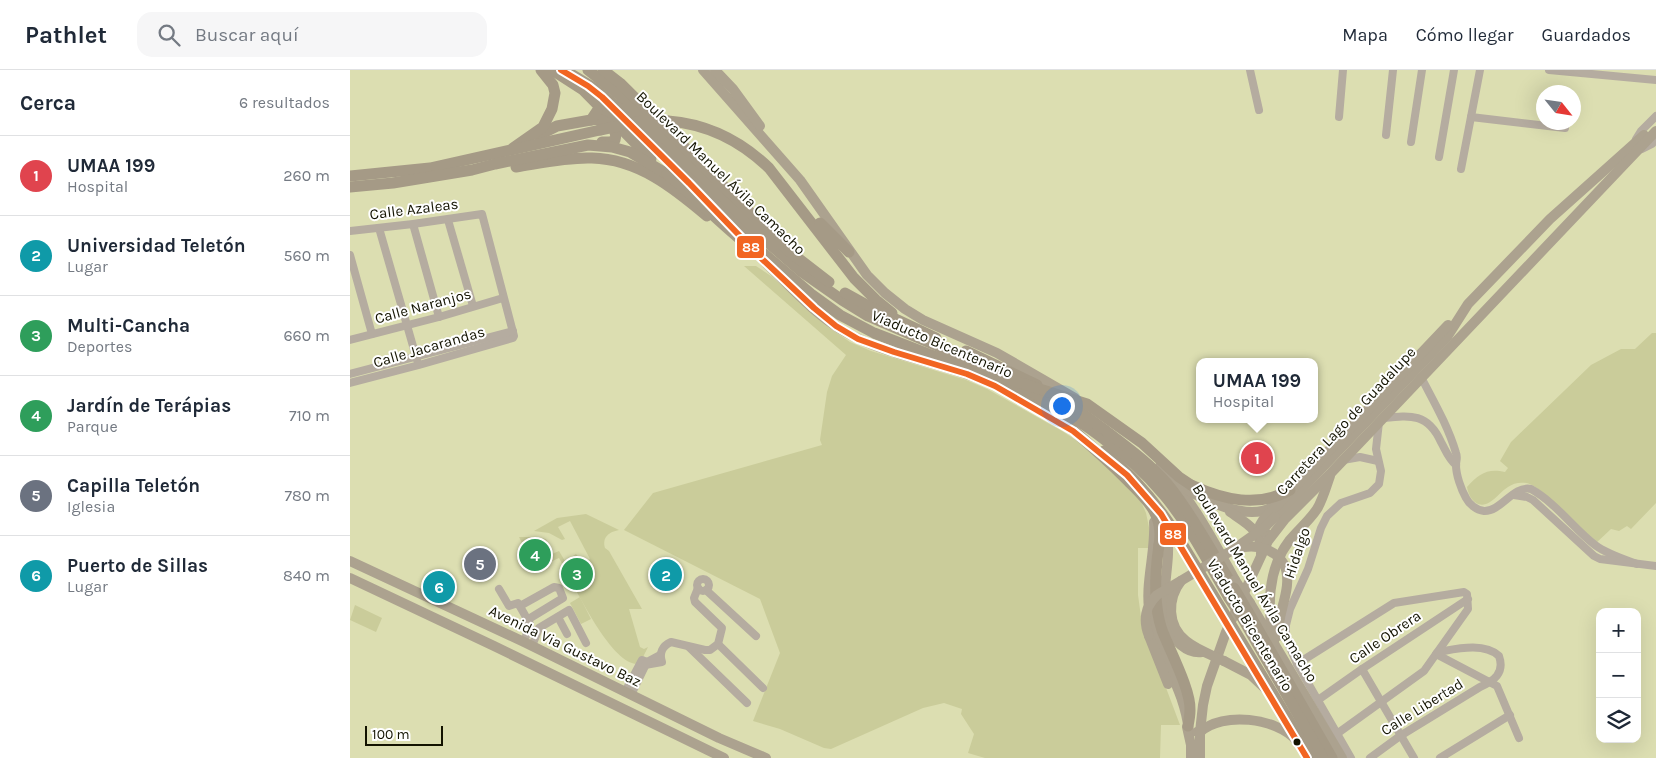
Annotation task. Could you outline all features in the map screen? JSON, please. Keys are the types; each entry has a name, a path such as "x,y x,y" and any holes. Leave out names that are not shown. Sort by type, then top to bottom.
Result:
{"highway":[{"path":"510,150 543,126 552,109 555,92 553,85 541,70"},
{"path":"552,70 613,116 632,140 733,235 755,252 774,263"},
{"name":"Viaducto Bicentenario","path":"565,70 594,88 619,108 774,263 840,315 874,334 993,380 1058,417 1095,443 1123,467 1159,508 1207,582 1297,738 1312,758"},
{"name":"Boulevard Manuel Ávila Camacho","path":"588,70 622,96 714,191 802,272 868,316 988,368 1021,385 1088,427 1137,466 1165,495 1189,531 1233,589"},
{"name":"Boulevard Manuel Ávila Camacho","path":"603,70 620,83 790,252 846,294 909,326 1032,382 1064,401 1142,458 1172,490 1233,589"},
{"path":"562,150 585,142 610,142 614,140 615,133 608,123 594,116 581,91"},
{"path":"510,150 526,144 557,126 594,116 613,116"},
{"path":"350,176 430,168 642,121 685,122 721,134 738,143 757,157 791,188 823,226 849,252"},
{"path":"350,187 472,170 588,145 612,147 630,152 667,174"},
{"path":"472,170 500,170 570,159 593,158 612,160 632,166 661,180 686,198 738,243 762,259"},
{"path":"769,168 859,284 909,326"},
{"path":"931,356 962,362 992,374 1087,404 1142,444 1175,474 1185,486 1220,500 1236,504"},
{"path":"1058,417 1112,465 1150,505 1158,521 1160,537 1157,565 1157,599 1160,623 1189,701 1188,729"},
{"path":"1220,500 1262,500 1277,497 1290,490"},
{"path":"1233,589 1332,758"},
{"path":"1247,611 1323,758"}],"main road":[{"name":"Boulevard Manuel Ávila Camacho","path":"561,70 588,86 613,116 689,183 762,259 814,308 847,333 894,352 967,374 995,386 1073,431 1127,475 1164,519 1219,610 1230,634 1268,691 1307,758"},
{"name":"Boulevard Manuel Ávila Camacho","path":"703,70 800,180 849,252 867,275 885,293 923,320 997,353 1068,393 1146,453 1185,486 1233,589 1247,611 1274,642 1342,758"},
{"path":"715,70 733,89 758,122 764,139"},
{"path":"1635,148 1656,124"},
{"path":"1635,148 1656,131"},
{"name":"Carretera Lago de Guadalupe","path":"1191,758 1188,729 1149,636 1145,621 1151,602 1160,592 1231,551 1276,517 1446,337 1468,304 1550,218 1635,148"},
{"name":"Carretera Lago de Guadalupe","path":"1200,758 1200,732 1207,686 1259,560 1274,532 1422,377 1635,148"},
{"path":"1274,532 1270,534 1264,533 1260,525 1278,503 1468,304"},
{"path":"1274,642 1270,606 1272,582 1276,566 1285,547 1316,511 1331,473"},
{"path":"1185,486 1236,504 1246,505 1262,500"},
{"path":"1149,499 1154,530 1148,596 1150,616 1184,704 1188,729 1200,732 1206,726 1216,722 1247,720 1276,726 1297,738"},
{"path":"1220,500 1242,512 1252,513 1266,510 1278,503"},
{"path":"1220,500 1257,532 1261,543 1259,560"},
{"path":"1164,519 1169,545 1166,621 1170,632 1179,644 1192,651 1202,652"},
{"path":"1231,551 1246,546 1262,547 1274,553 1285,566 1287,585 1278,631 1281,654"},
{"name":"Avenida Via Gustavo Baz","path":"350,561 528,644 719,738 766,758"},
{"name":"Avenida Via Gustavo Baz","path":"350,578 724,758"},
{"path":"1184,579 1177,587 1171,602 1171,612 1175,628 1181,637 1190,644 1251,675 1268,691"},
{"path":"1167,641 1184,652 1202,652 1215,646 1230,634"},
{"path":"611,704 622,702 628,694"},
{"path":"630,712 635,705 647,703"}],"street":[{"path":"1250,70 1259,110"},
{"path":"1339,118 1343,70"},
{"path":"1386,135 1393,70"},
{"path":"1411,142 1422,70"},
{"path":"1439,157 1454,70"},
{"path":"1461,169 1480,70"},
{"path":"1549,70 1656,80"},
{"name":"Carretera Lago de Guadalupe","path":"1635,148 1641,131 1656,116"},
{"path":"1471,117 1536,125"},
{"name":"Carretera Lago de Guadalupe","path":"1635,148 1652,144 1656,139"},
{"name":"Calle Azaleas","path":"350,231 448,220 482,214 503,298"},
{"path":"448,220 473,306"},
{"path":"413,224 438,317"},
{"path":"379,228 419,365"},
{"path":"350,255 372,334"},
{"path":"503,298 514,334"},
{"name":"Calle Naranjos","path":"350,340 503,298"},
{"name":"Calle Jacarandas","path":"350,374 416,356 514,334"},
{"name":"Calle Jacarandas","path":"350,383 419,365 514,334"},
{"path":"1422,377 1444,420 1458,456 1456,465 1460,484 1470,505 1484,511 1491,510 1514,495 1527,497 1534,500 1594,556 1600,559 1656,566"},
{"path":"1381,420 1402,416 1417,417 1424,420 1437,432 1449,459 1456,465"},
{"name":"Hidalgo","path":"1351,758 1297,664 1286,638 1286,624 1290,609 1308,569 1321,528 1327,516 1335,506 1346,500 1366,494 1375,488 1381,478 1376,449 1381,420"},
{"path":"1343,460 1360,457 1378,461"},
{"path":"520,606 554,586 559,588 586,643"},
{"path":"499,589 509,606 518,603 528,620 530,625 528,644"},
{"path":"628,694 644,663 661,659 664,647 671,642 710,650 718,644 722,628 695,602 694,598 702,589 756,636"},
{"path":"1297,664 1394,604 1464,592 1467,594 1468,609 1420,675 1338,733"},
{"path":"528,620 563,598"},
{"name":"Calle Obrera","path":"1318,700 1468,599"},
{"path":"528,644 539,628 569,610"},
{"path":"558,617 567,634"},
{"path":"718,644 762,688"},
{"path":"687,645 747,702"},
{"path":"1437,653 1469,648 1495,652 1499,656 1501,666 1498,674 1491,682"},
{"path":"1437,653 1499,688 1519,738"},
{"path":"1362,669 1414,758"},
{"name":"Calle Libertad","path":"1370,758 1400,736 1491,682"},
{"path":"1440,758 1510,715"}],"green space":[{"path":"744,266 756,266 771,276 828,327 850,342 871,351 966,380 987,389 1062,431 1085,446 1139,497 1146,513 1150,532 1150,548 1138,548 1138,595 1142,624 1180,725 1161,725 1160,758 985,758 968,753 974,734 961,714 962,709 944,703 923,708 831,749 824,748 780,729 753,721 780,653 760,599 624,530 653,493 822,445 820,440 827,392 832,376 846,355"},
{"path":"1652,333 1656,333 1656,503 1631,529 1627,526 1619,531 1611,529 1595,544 1542,492 1526,483 1517,483 1510,486 1486,504 1478,504 1472,499 1467,487 1484,473 1493,471 1505,472 1508,468 1500,461 1511,442 1591,365 1621,349 1635,349"},
{"path":"586,514 619,530 607,536 604,544 642,609 629,609 640,647 644,649 648,647 638,664 627,661 604,637 582,602 559,558 535,569 519,537 546,539 552,554 559,551 565,561 576,554 583,563 590,559 570,521 558,527 565,539 562,540 549,533 534,531 557,518"},
{"path":"580,597 591,619 581,624 570,603"},
{"path":"355,605 382,618 376,632 350,620"}],"transit line":[{"name":"88","path":"561,70 602,97 762,259 836,326 858,339 967,374 995,386 1073,431 1127,475 1161,514 1307,758"}],"place":[{"name":"UMAA 199","path":"1257,458"},
{"name":"Jardín de Terápias","path":"535,555"},
{"name":"Capilla Teletón","path":"480,564"},
{"name":"Multi-Cancha","path":"577,574"},
{"name":"Universidad Teletón","path":"666,575"},
{"name":"Puerto de Sillas","path":"439,587"}]}
